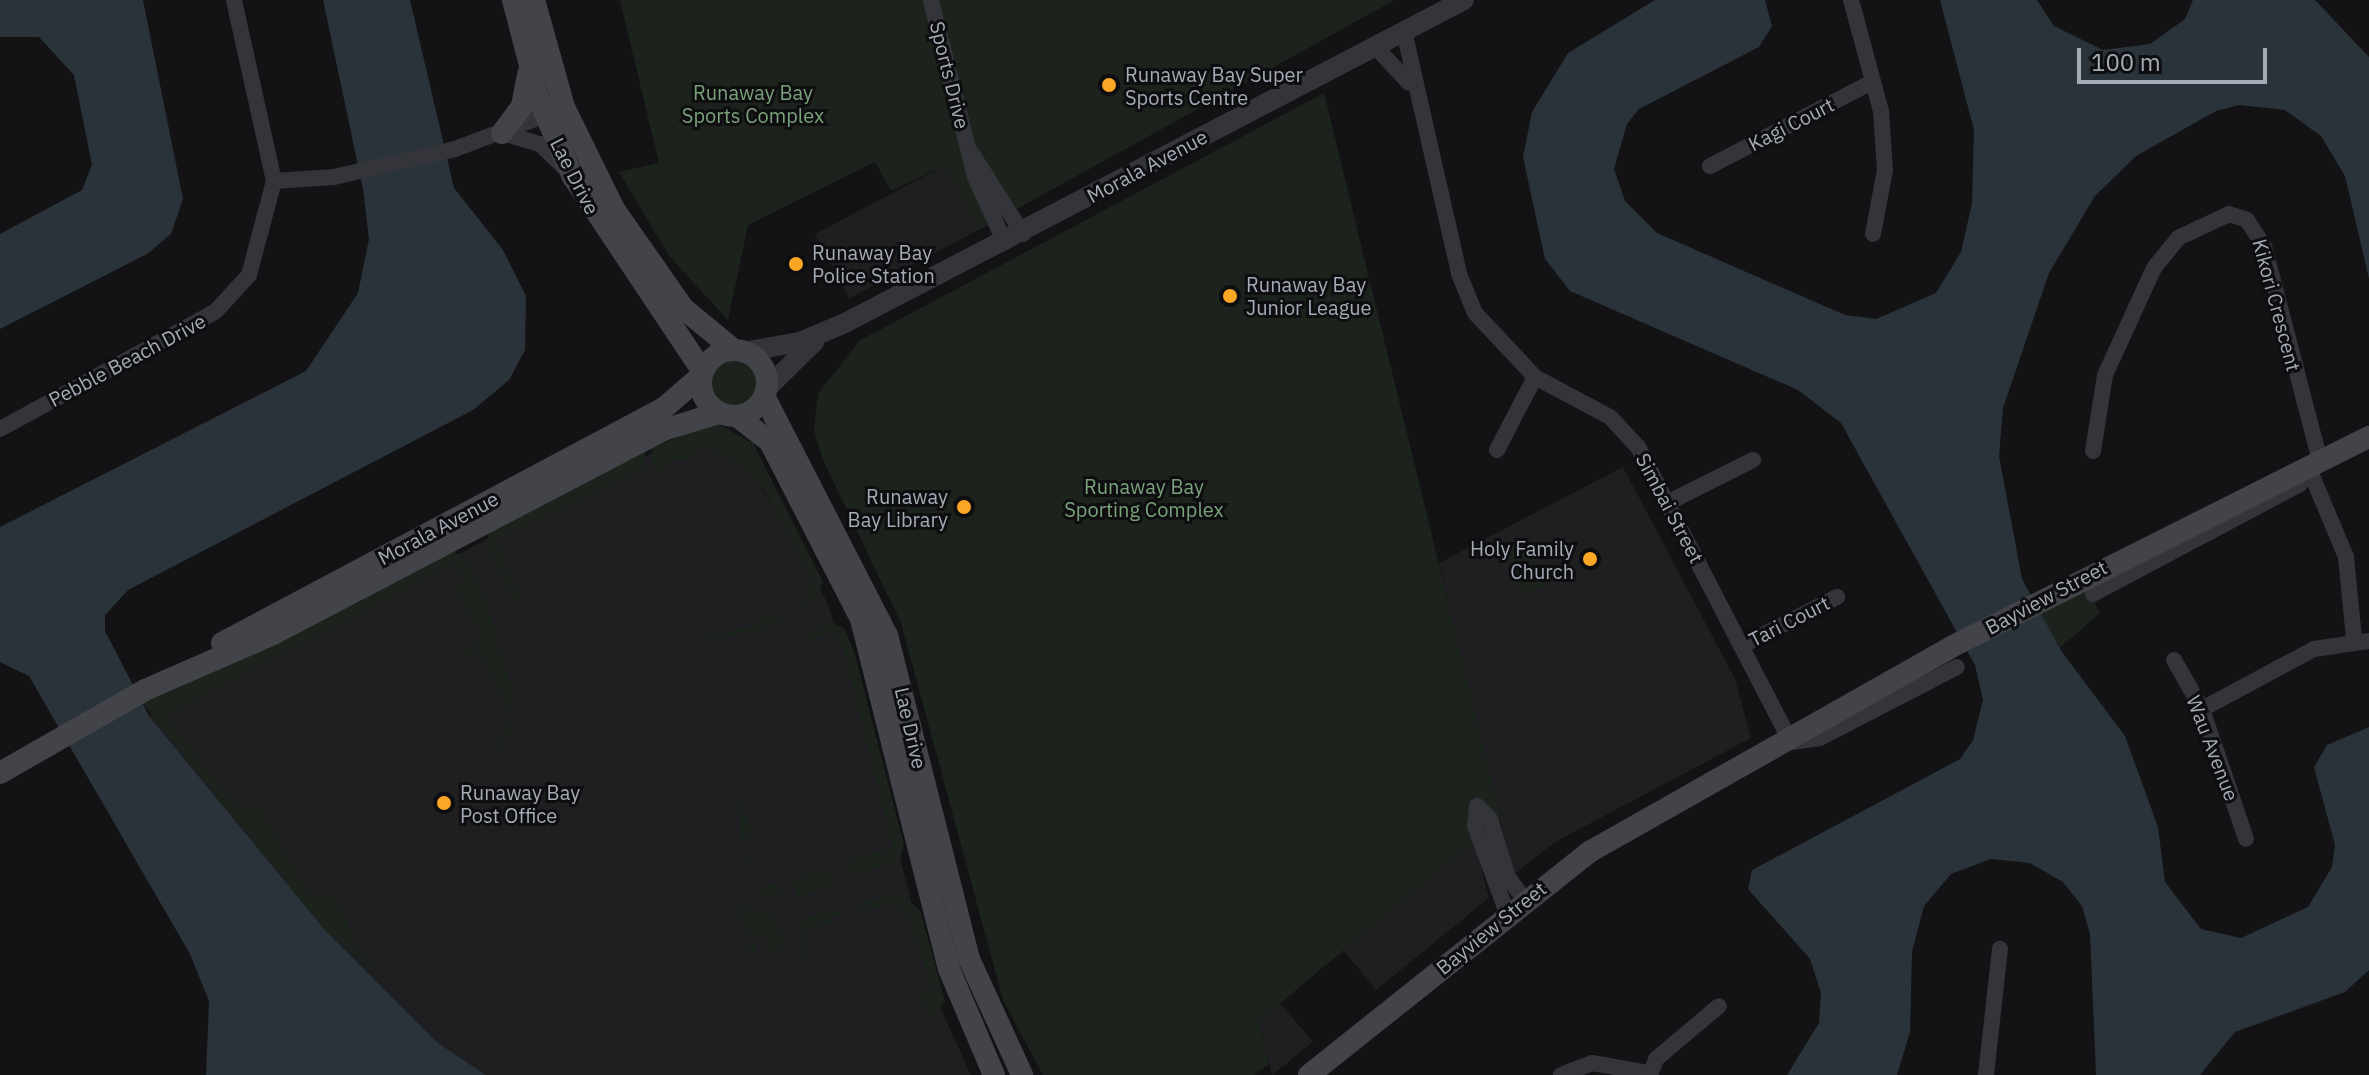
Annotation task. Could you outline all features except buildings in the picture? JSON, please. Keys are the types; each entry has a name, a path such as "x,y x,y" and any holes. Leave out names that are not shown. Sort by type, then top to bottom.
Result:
{"main road":[{"name":"Lae Drive","path":"513,0 529,66 636,245 696,322 738,351"},
{"name":"Lae Drive","path":"534,0 555,112 573,177 703,374"},
{"path":"502,133 522,106 529,66"},
{"path":"738,351 764,369 766,392 728,415 705,400 703,374 715,356 738,351"},
{"name":"Morala Avenue","path":"171,677 255,624 664,408 703,374"},
{"name":"Lae Drive","path":"766,392 887,635 969,959 1022,1075"},
{"name":"Lae Drive","path":"728,415 770,442 861,619 949,969 993,1075"},
{"name":"Morala Avenue","path":"0,773 53,739 145,690 285,628 680,421 728,415"},
{"name":"Bayview Street","path":"1317,1070 1516,906 1591,851 1954,657 2043,598 2369,437"},
{"name":"Morala Avenue","path":"0,760 53,739"},
{"path":"993,1075 1014,1075"}],"street":[{"name":"Pebble Beach Drive","path":"0,429 216,311 249,275 274,181 234,0"},
{"name":"Sports Drive","path":"931,0 970,151 1014,238"},
{"name":"Morala Avenue","path":"738,351 830,331 1014,238 1464,0"},
{"path":"1851,0 1872,82 1885,170 1873,234"},
{"name":"Simbai Street","path":"1404,31 1459,274 1475,313 1535,377 1610,417 1669,502 1791,742"},
{"name":"Simbai Street","path":"1375,46 1420,101"},
{"name":"Kagi Court","path":"1710,166 1872,82"},
{"path":"274,181 355,172 455,149 555,112"},
{"path":"502,133 540,144 573,177"},
{"name":"Kikori Crescent","path":"2093,451 2105,375 2154,268 2178,238 2229,214 2247,220 2264,246 2314,463 2346,557 2361,640"},
{"name":"Morala Avenue","path":"766,392 830,331"},
{"path":"1497,450 1535,377"},
{"path":"1669,502 1753,460"},
{"name":"Bayview Street","path":"2093,594 2300,484 2314,463"},
{"name":"Tari Court","path":"1741,646 1837,597"},
{"path":"2202,709 2314,649 2361,640"},
{"name":"Wau Avenue","path":"2174,660 2202,709 2246,839"},
{"path":"1477,806 1490,819 1516,906 1475,826 1477,806"},
{"path":"1986,1075 2000,949"},
{"path":"1561,1075 1592,1063 1650,1074 1656,1059 1719,1006"}],"shaded area":[{"path":"0,0 143,0 183,199 171,234 147,254 0,329 0,234 82,190 92,165 74,75 39,37 0,37"},
{"path":"323,0 410,0 454,188 503,250 526,296 525,350 509,380 473,410 128,590 105,615 105,631 149,716 325,930 438,1043 486,1075 206,1075 209,1001 190,954 29,676 0,662 0,527 306,371 358,293 369,239 363,189"},
{"path":"1655,0 1765,0 1772,26 1759,47 1639,109 1627,124 1614,169 1625,201 1657,233 1845,315 1876,319 1936,293 1961,252 1972,203 1974,130 1940,0 2037,0 2054,26 2103,50 2150,44 2185,19 2193,0 2315,0 2369,57 2369,279 2345,176 2321,136 2285,110 2239,105 2216,111 2136,156 2095,196 2049,273 2003,408 1999,456 2022,579 2062,652 2125,736 2158,827 2165,882 2201,929 2241,938 2308,907 2332,867 2335,845 2314,767 2327,745 2369,727 2369,970 2345,992 2235,1032 2200,1075 2096,1075 2090,934 2082,906 2063,882 2030,863 1991,859 1951,874 1924,906 1912,952 1910,1032 1897,1075 1787,1075 1819,1023 1821,993 1810,959 1748,889 1752,870 1960,759 1973,740 1983,700 1975,665 1841,423 1798,390 1570,291 1545,259 1523,157 1532,112 1568,53"},
{"path":"945,165 979,229 849,298 815,234"},
{"path":"684,443 716,446 748,463 825,598 852,671 937,1001 971,1075 486,1075 438,1043 325,930 149,716 652,453"},
{"path":"1623,467 1735,679 1751,738 1555,842 1513,875 1439,563"},
{"path":"1474,841 1489,898 1376,990 1343,950"},
{"path":"1280,1003 1313,1042 1272,1075 1259,1021"}],"green space":[{"name":"Runaway Bay Sports Complex","path":"620,0 1395,0 979,230 945,165 891,191 875,162 748,225 728,320 669,256 619,172 659,163"},
{"name":"Runaway Bay Sporting Complex","path":"1324,93 1501,819 1259,1021 1269,1064 1255,1075 1043,1075 1003,1000 901,623 823,460 814,430 818,394 859,341"},
{"path":"733,360 750,367 757,384 750,401 733,408 716,401 709,384 716,367"},
{"path":"714,422 753,443 823,582 812,602 764,630 706,642 702,629 705,637 761,624 758,615 770,612 775,619 810,600 804,590 814,585 765,491 743,466 704,445 690,460 671,459 654,477 652,448"},
{"path":"645,449 645,470 496,539 521,602 530,599 516,605 487,544 489,531"},
{"path":"1530,535 1549,584 1521,595 1502,546"},
{"path":"454,551 467,561 488,605 515,701 511,732 506,742 494,754 487,758 482,751 491,755 512,715 478,652 467,657 463,650 483,639 457,589 417,606 466,581 454,564 166,715 225,794 246,812 259,806 311,897 337,895 357,949 395,989 325,930 140,700"},
{"path":"2087,589 2100,613 2060,648 2041,614"},
{"path":"830,623 844,628 854,651 904,845 899,861 862,872 850,872 843,861 893,848 841,642 834,633 808,640 807,651 806,632"},
{"path":"737,787 752,835 743,838 755,888 779,883 783,896 791,896 768,898 755,891 751,883 741,843"},
{"path":"828,869 837,885 798,897 792,878"},
{"path":"900,894 920,910 945,1001 934,1018 917,996 932,988 905,910 896,905 857,911 858,903"},
{"path":"733,905 775,916 784,940 779,951 770,954 764,933 754,936 758,956 743,945 751,941"},
{"path":"833,909 841,911 843,918 831,914 832,922 802,931 809,959 802,958 800,920"}],"place":[{"name":"Runaway Bay Super Sports Centre","path":"1109,85"},
{"name":"Runaway Bay Police Station","path":"796,264"},
{"name":"Runaway Bay Junior League","path":"1230,296"},
{"name":"Runaway Bay Library","path":"964,507"},
{"name":"Holy Family Church","path":"1590,559"},
{"name":"Runaway Bay Post Office","path":"444,803"}]}
